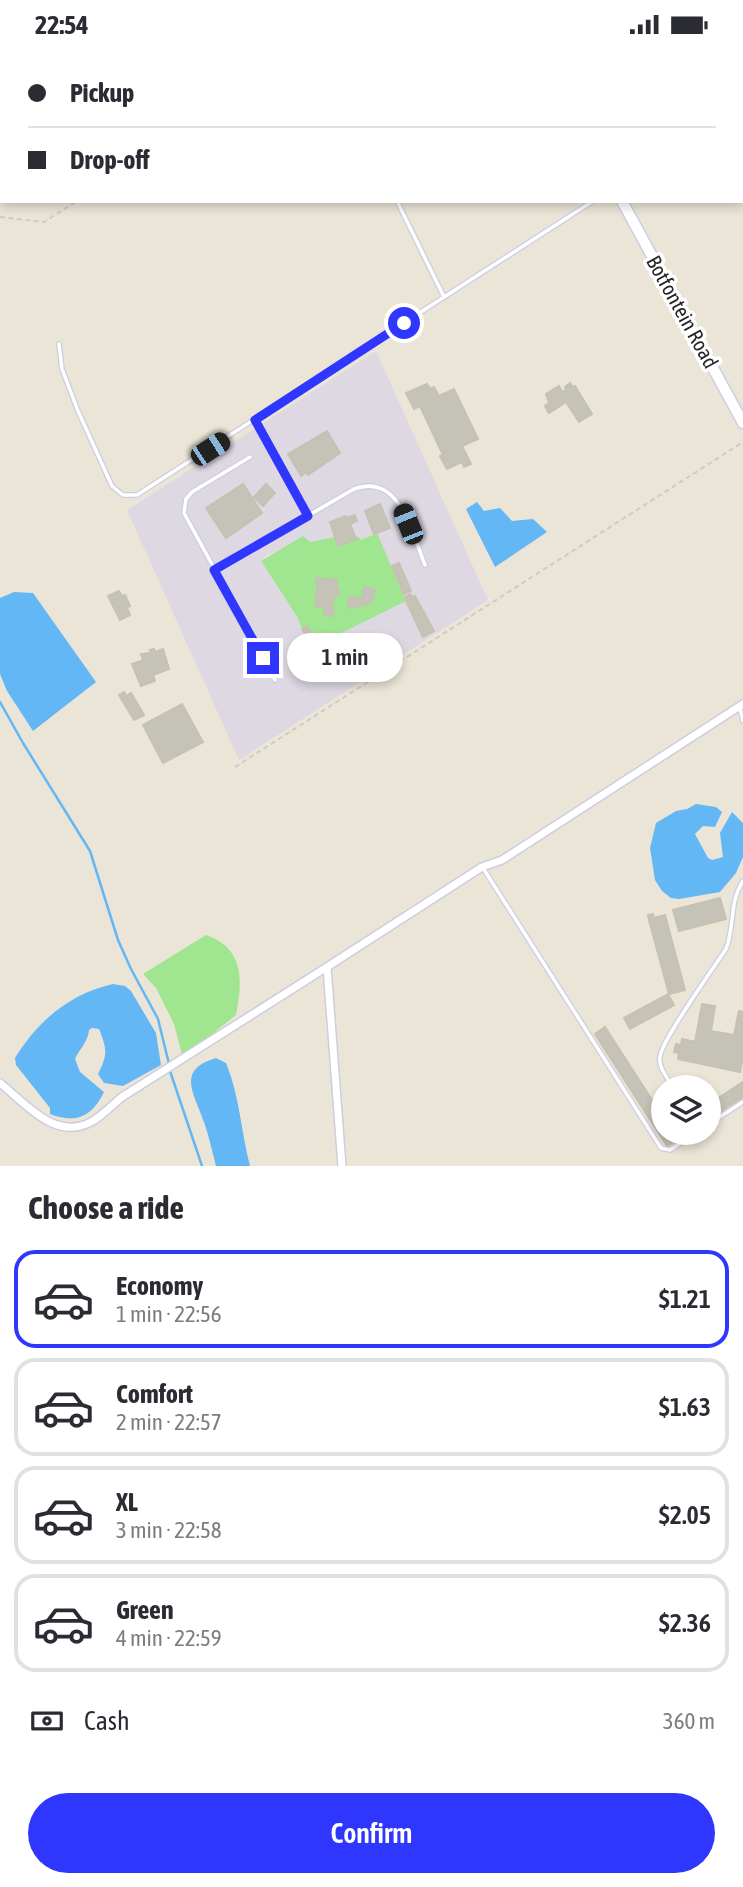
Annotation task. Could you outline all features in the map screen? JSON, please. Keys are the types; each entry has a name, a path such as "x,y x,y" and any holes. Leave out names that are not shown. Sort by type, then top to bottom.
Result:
{"main road":[{"name":"Botfontein Road","path":"623,203 743,423"}],"street":[{"path":"0,1083 49,1123 68,1129 91,1122 122,1097 482,867 502,860 741,705"},
{"path":"327,967 342,1166"}],"lane":[{"path":"398,203 444,297"},
{"path":"59,344 62,369 110,482 115,490 132,496 142,493 590,203"},
{"path":"255,420 308,516"},
{"path":"250,457 192,492 184,504 185,517 275,680"},
{"path":"214,570 360,487 382,488 392,494 400,504 425,565"},
{"path":"741,705 743,721"},
{"path":"482,867 651,1132"},
{"path":"666,1075 660,1057 678,1023 726,949 730,939 735,896 743,881"},
{"path":"721,1117 743,1102"},
{"path":"659,1145 670,1150 678,1145"}],"path":[{"path":"0,217 44,222 74,203"},
{"path":"235,767 743,442"}],"shaded area":[{"path":"376,351 488,600 239,760 127,510","holes":["374,534 329,639 324,632 307,626 302,628 261,561 268,554 310,542 335,537 359,537 361,540"]}],"green space":[{"path":"377,533 406,601 329,639 324,632 315,638 307,626 302,629 298,618 261,561 303,536 310,542 335,537 359,537 361,540"},
{"path":"206,935 228,948 238,967 240,990 236,1015 201,1043 182,1054 174,1024 156,988 143,974"}],"water":[{"path":"477,502 484,511 500,508 512,521 533,519 547,532 495,567 466,509"},
{"path":"14,592 33,593 96,682 33,731 7,691 0,674 0,598"},
{"path":"696,804 716,807 722,812 715,827 703,826 695,834 708,858 712,860 723,857 720,833 732,812 743,823 743,857 736,873 720,892 671,898 655,880 650,848 656,823 676,811"},
{"path":"113,984 125,986 131,991 156,1033 161,1065 123,1086 104,1083 98,1074 104,1061 105,1047 99,1029 92,1028 75,1059 80,1072 104,1092 94,1107 82,1116 68,1118 50,1114 50,1108 16,1065 15,1058 34,1032 56,1011 82,995"},
{"path":"216,1058 226,1063 231,1076 250,1166 216,1166 193,1093 192,1076 196,1069"}],"building":[{"path":"570,383 575,386 592,414 579,422 566,402 549,413 545,406 549,403 546,394 559,386 562,392"},
{"path":"427,384 430,389 434,387 439,396 454,389 478,439 462,446 471,464 464,467 462,462 447,469 420,406 414,409 406,393"},
{"path":"327,431 340,453 308,475 307,472 301,476 288,454"},
{"path":"243,484 262,513 226,538 206,508"},
{"path":"266,484 275,493 263,506 254,497"},
{"path":"380,504 390,528 374,534 365,511"},
{"path":"355,515 357,521 350,524 356,539 338,546 330,522"},
{"path":"399,563 411,591 404,594 392,566"},
{"path":"316,578 337,580 336,590 339,590 339,595 335,595 333,599 333,616 324,615 325,607 315,606 318,584 315,583"},
{"path":"365,587 375,590 371,603 350,608 350,596 361,599"},
{"path":"119,591 122,596 125,595 130,606 127,608 130,615 120,620 108,596"},
{"path":"410,594 415,596 434,631 423,637 406,601 405,597"},
{"path":"307,626 315,638 324,632 329,639 315,649 302,629"},
{"path":"154,649 155,652 163,649 169,669 153,675 155,681 141,686 132,664 143,660 141,654 151,653 150,650"},
{"path":"124,692 126,696 131,693 144,715 134,720 119,695"},
{"path":"182,704 203,742 163,763 143,725"},
{"path":"720,898 726,919 679,931 673,910"},
{"path":"653,914 654,918 665,915 685,990 669,994 648,915"},
{"path":"668,994 674,1005 630,1029 624,1018"},
{"path":"702,1004 715,1006 711,1031 734,1035 739,1011 743,1012 743,1056 740,1072 678,1059 679,1053 674,1052 676,1044 681,1045 682,1039 695,1042"},
{"path":"605,1027 651,1098 651,1121 595,1034"},
{"path":"743,1082 743,1097 721,1111 721,1096"}],"waterway":[{"path":"0,702 90,851 118,940 158,1019 169,1064"},
{"path":"170,1071 202,1166"}],"route":[{"path":"263,658 214,570 308,516 255,420 404,323"}]}
